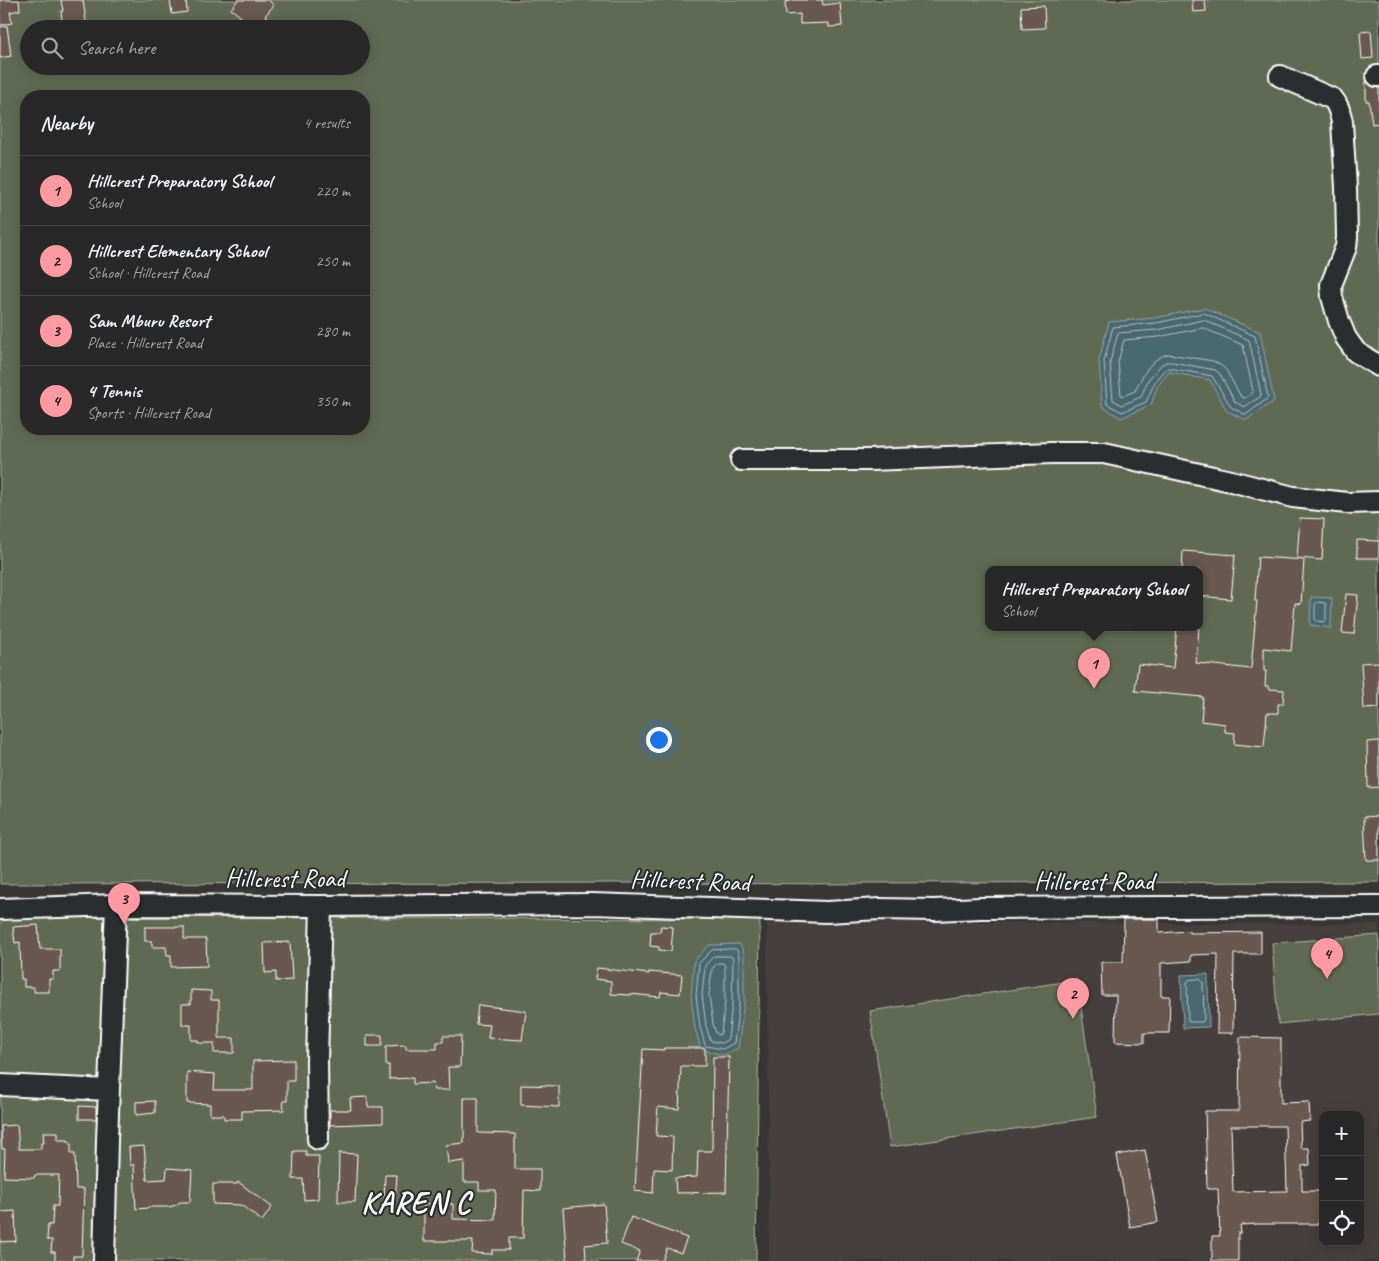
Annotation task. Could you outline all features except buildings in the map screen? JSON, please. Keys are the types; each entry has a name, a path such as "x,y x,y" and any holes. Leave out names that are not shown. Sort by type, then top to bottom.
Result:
{"street":[{"path":"1280,76 1332,99 1340,112 1346,187 1347,237 1346,247 1331,285 1332,297 1346,338 1356,352 1379,366"},
{"path":"741,460 870,460 1052,453 1104,453 1231,480 1293,497 1347,503 1379,502"},
{"name":"Hillcrest Road","path":"0,909 116,905 592,904 827,912 880,909 1379,906"},
{"path":"104,1261 116,905"},
{"path":"318,1139 316,1062 321,906"},
{"path":"0,1085 109,1090"}],"shaded area":[{"path":"767,921 1379,924 1379,1261 769,1261"}],"green space":[{"path":"0,0 1379,0 1379,882 0,884"},
{"path":"0,917 760,919 756,1261 0,1261"},
{"path":"1379,935 1379,1014 1278,1024 1272,943"},
{"path":"1077,980 1097,1117 890,1147 870,1011"}],"water":[{"path":"1204,308 1260,332 1274,401 1246,420 1227,411 1210,380 1169,372 1157,387 1151,405 1121,418 1102,406 1099,360 1109,322 1155,318"},
{"path":"1311,597 1332,598 1331,628 1310,625"},
{"path":"740,944 744,954 744,1004 738,1048 724,1055 701,1050 695,1028 691,996 694,961 709,945"},
{"path":"1208,974 1209,1027 1183,1028 1181,975"}],"place":[{"name":"Hillcrest Preparatory School","path":"1094,689"},
{"name":"Sam Mburu Resort","path":"124,924"},
{"name":"4 Tennis","path":"1327,979"},
{"name":"Hillcrest Elementary School","path":"1073,1019"}],"district":[{"name":"KAREN C","path":"416,1203"}]}
